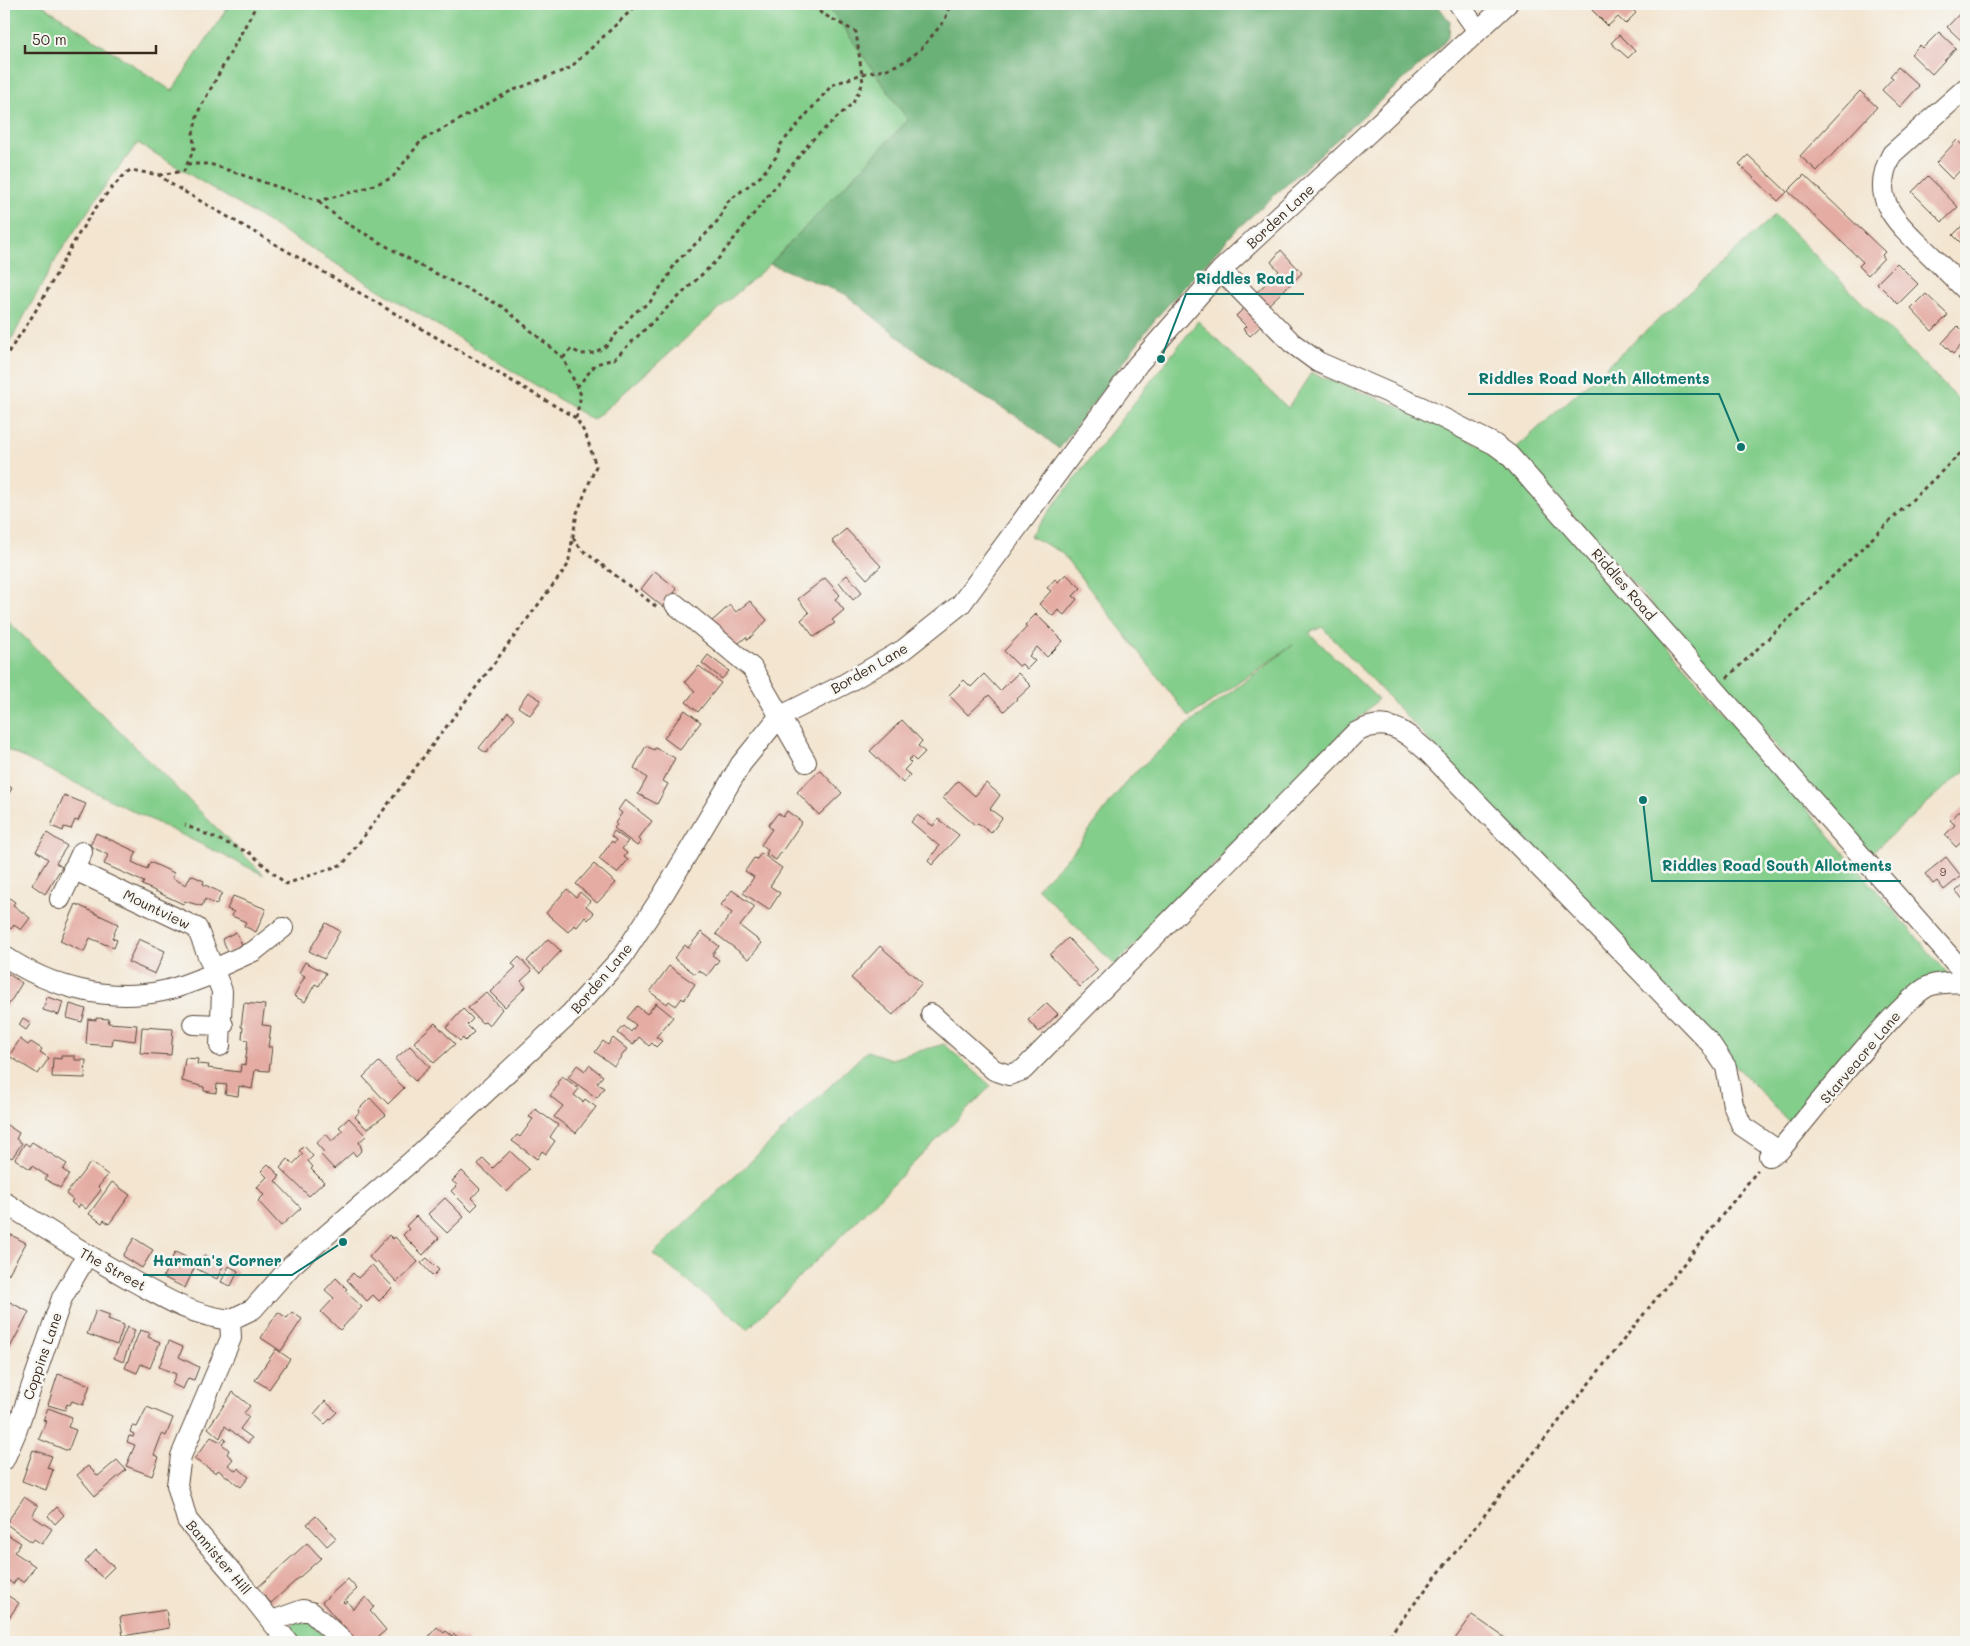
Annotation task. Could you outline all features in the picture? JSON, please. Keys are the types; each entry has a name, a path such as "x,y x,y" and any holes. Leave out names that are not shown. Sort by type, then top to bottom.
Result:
{"street":[{"path":"1459,4 1478,31"},
{"name":"Borden Lane","path":"230,1320 253,1309 292,1265 413,1160 578,1006 622,957 664,893 741,764 779,717 843,685 903,650 960,604 1138,364 1222,270 1507,4"},
{"path":"1966,88 1892,154 1886,165 1882,189 1892,218 1966,290"},
{"name":"Riddles Road","path":"1222,270 1292,343 1318,362 1421,407 1494,444 1509,455 1966,975"},
{"path":"675,604 752,668 806,762"},
{"path":"931,1014 994,1070 1009,1075 1023,1070 1355,733 1368,726 1380,725 1403,730 1428,752 1710,1043 1726,1067 1733,1105 1742,1126 1774,1154"},
{"name":"Mountview","path":"60,899 78,861 196,928 222,991 223,1025 220,1046"},
{"path":"4,956 45,980 86,991 121,996 164,991 213,972 254,951 283,928"},
{"name":"Starveacre Lane","path":"1774,1154 1881,1030 1909,1001 1930,985 1966,982"},
{"path":"193,1024 223,1025"},
{"name":"The Street","path":"4,1202 87,1255 184,1309 205,1317 230,1320"},
{"name":"Coppins Lane","path":"4,1460 16,1432 62,1298 87,1255"},
{"name":"Bannister Hill","path":"230,1320 231,1338 181,1456 177,1485 187,1520 288,1642"},
{"path":"272,1621 303,1610 311,1612 344,1642"}],"path":[{"path":"4,359 36,310 73,240 112,186 130,170 159,175 184,171 194,149 193,134 198,112 258,4"},
{"path":"319,201 392,178 421,142 510,92 570,68 638,4"},
{"path":"577,387 596,364 614,358 719,258 811,141 853,103 863,83 856,32 820,13 814,4"},
{"path":"563,358 571,349 582,354 594,353 606,346 634,313 650,302 668,277 675,262 704,236 720,218 726,203 761,176 776,157 781,144 832,85 862,74 885,70 911,57 921,49 945,20 950,4"},
{"path":"187,164 210,164 319,201 341,220 421,266 503,307 563,358 581,395 576,418"},
{"path":"159,175 171,184 576,418 586,435 596,466 577,513 568,565 343,864 286,884 250,853 185,826"},
{"path":"1715,689 1966,448"},
{"path":"1384,1642 1774,1154"}],"green space":[{"path":"4,4 41,4 172,91 230,4 827,4 908,120 770,264 593,420 138,143 109,180 59,254 12,338 4,347"},
{"path":"827,4 1437,4 1450,22 1449,35 1439,48 1238,228 1156,318 1059,449 1025,421 963,385 925,358 845,294 770,264 908,120"},
{"path":"1775,215 1966,407 1966,771 1953,780 1870,854 1515,449"},
{"path":"1198,321 1288,408 1311,373 1429,418 1509,461 1948,974 1858,1051 1789,1122 1322,627 1309,633 1378,699 1115,965 1037,888 1073,852 1129,778 1190,723 1293,645 1189,717 1061,552 1030,536"},
{"path":"4,617 264,875 4,748"},
{"path":"944,1044 991,1086 748,1329 653,1254 867,1051 891,1059"},
{"path":"295,1622 309,1622 332,1642 294,1642 286,1632"}],"building":[{"path":"1598,4 1627,4 1636,13 1625,24 1618,17 1608,26 1592,10"},
{"path":"1966,7 1966,40 1964,43 1947,27"},
{"path":"1939,32 1956,48 1932,74 1911,54 1920,45 1923,48"},
{"path":"1619,35 1635,51 1628,58 1611,43"},
{"path":"1898,67 1919,86 1900,107 1882,90 1893,78 1890,76"},
{"path":"1860,91 1877,107 1817,171 1800,156"},
{"path":"1957,140 1966,149 1966,164 1952,179 1936,163"},
{"path":"1748,155 1787,192 1778,201 1739,164"},
{"path":"1804,175 1885,252 1882,255 1884,258 1868,275 1859,266 1863,262 1788,191"},
{"path":"1928,176 1958,207 1942,222 1912,192"},
{"path":"1966,222 1966,248 1953,235"},
{"path":"1281,250 1302,273 1266,307 1254,295 1279,271 1271,262"},
{"path":"1897,263 1918,284 1898,304 1877,283"},
{"path":"1926,294 1948,315 1932,331 1911,309"},
{"path":"1245,307 1262,325 1250,336 1243,329 1246,326 1236,316"},
{"path":"1958,326 1966,334 1966,340 1953,354 1942,343"},
{"path":"1966,350 1966,367 1958,358"},
{"path":"846,529 881,566 867,579 832,541"},
{"path":"655,571 677,589 663,607 641,589"},
{"path":"1066,574 1081,588 1073,596 1077,599 1064,615 1058,610 1053,616 1039,604 1051,591 1047,588 1055,579 1058,582"},
{"path":"847,575 862,592 853,600 839,582"},
{"path":"825,578 840,595 835,599 844,610 832,620 835,623 814,637 801,620 809,613 798,599"},
{"path":"750,601 767,620 748,640 746,637 733,648 711,622 730,605 736,612"},
{"path":"1036,614 1063,641 1047,657 1037,647 1029,656 1035,661 1027,669 1022,664 1019,666 1004,651 1027,627 1025,625"},
{"path":"708,655 729,671 722,679 702,663"},
{"path":"699,666 721,683 698,712 686,702 695,691 685,682"},
{"path":"1018,673 1031,686 1004,711 989,695 968,715 949,695 964,680 971,687 984,674 1000,691"},
{"path":"528,692 541,700 530,715 518,707"},
{"path":"685,710 701,722 680,750 664,738"},
{"path":"508,712 515,718 486,753 479,748"},
{"path":"902,720 922,741 918,746 925,752 916,761 912,757 908,760 911,763 904,770 910,775 903,783 870,751"},
{"path":"646,746 654,750 655,748 675,758 663,781 668,784 657,804 638,794 647,778 634,768"},
{"path":"820,770 842,793 819,815 797,792"},
{"path":"958,781 975,796 986,783 1000,795 990,809 1002,818 991,833 978,823 975,825 943,798"},
{"path":"4,783 12,788 4,802"},
{"path":"64,795 86,804 78,821 75,820 71,829 64,827 63,831 51,826"},
{"path":"625,800 652,821 638,839 641,841 637,846 614,828 622,813 618,810"},
{"path":"1966,805 1966,838 1956,847 1945,835 1955,825 1950,820"},
{"path":"787,811 802,822 776,860 766,854 768,850 761,845 772,829 768,826 778,813 783,817"},
{"path":"917,815 933,826 938,819 959,835 932,865 928,861 939,846 911,822"},
{"path":"614,831 628,841 622,849 627,853 624,857 628,860 617,873 599,859 612,841 614,843 616,840 611,836"},
{"path":"47,833 67,846 56,863 62,867 45,894 32,885 48,859 36,851"},
{"path":"96,833 137,852 132,862 147,869 150,862 174,873 172,878 186,885 191,875 204,881 203,884 222,893 216,905 205,899 202,906 184,901 183,904 142,885 144,882 104,864 108,855 90,846"},
{"path":"761,853 782,868 770,886 780,893 769,910 743,893 754,877 745,871 754,858 757,859"},
{"path":"1946,857 1961,876 1944,890 1937,881 1933,884 1925,874"},
{"path":"594,864 616,883 597,903 576,884"},
{"path":"1966,882 1966,903 1956,891"},
{"path":"567,889 576,897 580,892 590,901 586,906 594,913 588,920 585,917 577,927 574,925 568,932 546,913"},
{"path":"732,890 755,907 740,926 762,943 749,959 716,934 732,913 721,905"},
{"path":"4,894 15,902 13,905 30,918 21,930 14,925 11,929 4,924"},
{"path":"233,896 266,909 256,932 244,926 246,922 232,916 234,912 227,909"},
{"path":"76,904 118,924 112,938 117,940 114,948 90,938 84,952 60,941"},
{"path":"326,923 340,931 324,959 309,951"},
{"path":"236,932 243,947 229,953 222,939"},
{"path":"701,932 719,946 712,955 719,960 707,976 699,970 695,974 674,958 685,945 688,948"},
{"path":"1068,938 1098,970 1080,987 1050,955"},
{"path":"139,939 165,951 155,974 128,962"},
{"path":"548,939 561,951 540,973 527,961"},
{"path":"880,946 922,983 893,1015 851,978"},
{"path":"519,957 532,971 521,981 526,987 505,1007 490,992 516,967 512,964"},
{"path":"305,962 326,973 319,986 315,984 305,1002 294,996 305,976 299,973"},
{"path":"669,966 695,984 684,1000 682,998 676,1006 669,1001 667,1004 650,992"},
{"path":"4,971 22,983 4,1012"},
{"path":"486,992 502,1009 489,1026 485,1022 482,1023 468,1008"},
{"path":"47,997 63,1002 59,1015 43,1010"},
{"path":"244,1003 265,1005 262,1025 271,1026 268,1047 272,1047 269,1071 255,1070 252,1089 239,1086 238,1096 225,1094 227,1085 217,1084 216,1093 204,1091 204,1087 182,1081 185,1058 198,1059 197,1064 209,1065 208,1068 240,1072 241,1064 245,1065 248,1040 242,1039 243,1027 241,1027"},
{"path":"656,1003 673,1017 656,1037 662,1041 656,1047 652,1043 649,1046 639,1037 633,1045 618,1033 624,1026 631,1032 636,1025 627,1018 637,1006 647,1014"},
{"path":"1047,1003 1058,1014 1039,1032 1028,1020"},
{"path":"70,1004 86,1009 82,1022 67,1018"},
{"path":"463,1009 473,1019 467,1025 474,1032 465,1041 463,1038 460,1041 446,1028"},
{"path":"23,1018 31,1023 26,1030 19,1025"},
{"path":"96,1018 109,1019 108,1023 137,1025 135,1041 113,1038 112,1046 86,1044 88,1019 96,1020"},
{"path":"435,1023 455,1044 434,1063 414,1042"},
{"path":"142,1027 173,1029 171,1055 140,1053"},
{"path":"613,1038 627,1049 614,1066 595,1052 603,1041 608,1045"},
{"path":"20,1039 28,1045 31,1042 42,1049 40,1052 49,1058 38,1074 9,1056"},
{"path":"410,1046 430,1067 415,1081 395,1059"},
{"path":"61,1056 75,1056 75,1060 86,1060 85,1078 52,1077 53,1058 61,1059"},
{"path":"379,1062 404,1088 388,1104 363,1077"},
{"path":"577,1065 585,1071 589,1065 603,1076 597,1083 604,1088 597,1098 568,1078"},
{"path":"562,1076 579,1089 574,1095 583,1102 585,1099 596,1107 576,1133 554,1117 563,1106 550,1096 559,1084 557,1083"},
{"path":"370,1098 386,1115 367,1129 355,1117 359,1112 358,1110"},
{"path":"535,1109 558,1125 550,1137 555,1141 546,1154 542,1151 537,1159 512,1141 517,1135 520,1137 533,1119 529,1117"},
{"path":"349,1118 366,1136 359,1142 362,1150 356,1156 353,1152 334,1169 321,1155 324,1152 316,1143 326,1134 332,1141 343,1131 339,1127"},
{"path":"4,1123 19,1133 16,1139 22,1143 12,1158 4,1153"},
{"path":"32,1142 67,1164 63,1170 69,1174 60,1188 45,1179 47,1176 32,1166 30,1169 15,1159 25,1143 29,1146"},
{"path":"304,1146 313,1156 308,1161 313,1167 311,1169 324,1182 309,1196 280,1168 288,1159 293,1164 303,1154 299,1151"},
{"path":"510,1151 529,1169 507,1192 478,1164 483,1158 493,1168"},
{"path":"91,1162 108,1175 98,1187 101,1190 86,1209 80,1204 78,1208 66,1194"},
{"path":"268,1164 280,1176 275,1181 301,1208 281,1226 258,1201 264,1195 257,1187 267,1177 261,1171"},
{"path":"462,1171 480,1189 472,1198 478,1204 471,1211 451,1191 457,1185 452,1181"},
{"path":"112,1182 130,1195 109,1224 104,1220 102,1223 89,1214"},
{"path":"445,1198 464,1217 447,1233 428,1214"},
{"path":"416,1216 439,1238 423,1255 403,1235 409,1229 406,1226"},
{"path":"4,1231 26,1243 8,1275 4,1273"},
{"path":"389,1235 393,1239 395,1237 418,1262 397,1282 377,1261 375,1263 369,1257"},
{"path":"134,1238 153,1250 142,1268 123,1256"},
{"path":"175,1252 197,1262 185,1288 163,1277"},
{"path":"204,1255 224,1264 217,1279 197,1269"},
{"path":"427,1258 439,1270 433,1276 421,1263"},
{"path":"372,1265 393,1287 379,1301 373,1295 367,1301 347,1280 353,1273 358,1278"},
{"path":"229,1266 238,1271 231,1286 221,1282"},
{"path":"336,1278 347,1289 345,1291 362,1307 340,1330 321,1312 334,1298 325,1290"},
{"path":"4,1299 29,1312 7,1353 4,1351"},
{"path":"96,1310 110,1315 108,1319 124,1325 117,1345 87,1334"},
{"path":"278,1312 287,1318 292,1312 302,1319 281,1351 261,1338"},
{"path":"127,1327 135,1330 123,1362 114,1358"},
{"path":"140,1330 150,1333 148,1337 160,1342 150,1368 141,1364 137,1373 125,1368"},
{"path":"169,1341 183,1347 179,1357 199,1367 194,1380 188,1378 183,1389 172,1384 176,1374 159,1367"},
{"path":"276,1349 290,1359 269,1389 255,1380"},
{"path":"58,1374 90,1385 83,1405 72,1401 70,1405 67,1404 65,1410 48,1405"},
{"path":"233,1392 250,1406 244,1413 249,1417 240,1429 252,1438 248,1443 225,1426 220,1438 208,1428"},
{"path":"325,1401 337,1412 325,1424 314,1414"},
{"path":"147,1407 173,1418 166,1436 162,1434 154,1455 159,1457 152,1476 126,1466 135,1445 127,1442 129,1436 133,1437 134,1434 130,1432 132,1426 137,1427"},
{"path":"48,1408 72,1417 68,1427 76,1430 68,1451 39,1439 46,1421 43,1420"},
{"path":"211,1437 221,1442 224,1438 226,1440 222,1444 229,1450 227,1454 233,1459 228,1465 236,1471 238,1468 249,1477 241,1487 218,1470 216,1473 194,1459"},
{"path":"33,1450 52,1456 47,1468 53,1470 46,1490 22,1481"},
{"path":"117,1460 126,1470 95,1496 77,1475 88,1466 98,1476"},
{"path":"24,1497 38,1506 32,1516 52,1529 42,1544 34,1539 32,1542 6,1524"},
{"path":"57,1507 64,1515 55,1524 48,1516"},
{"path":"316,1516 336,1538 327,1546 307,1524"},
{"path":"5,1533 21,1543 14,1552 35,1566 24,1583 17,1578 13,1584 4,1577 7,1573 4,1571"},
{"path":"307,1543 321,1558 271,1603 257,1588"},
{"path":"96,1550 114,1567 103,1578 85,1562"},
{"path":"348,1579 357,1589 343,1602 347,1601 353,1609 366,1597 374,1607 370,1611 386,1630 372,1642 357,1642 353,1638 349,1641 347,1631 322,1602"},
{"path":"4,1593 19,1603 4,1625"},
{"path":"166,1610 169,1628 123,1636 120,1617"},
{"path":"1472,1615 1511,1642 1453,1642"},
{"path":"437,1627 444,1633 446,1631 452,1636 454,1634 462,1640 464,1638 469,1642 424,1642"}],"place":[{"name":"Riddles Road","path":"1161,359"},
{"name":"Riddles Road North Allotments","path":"1741,447"},
{"name":"Riddles Road South Allotments","path":"1643,800"},
{"name":"Harman's Corner","path":"343,1242"}]}
